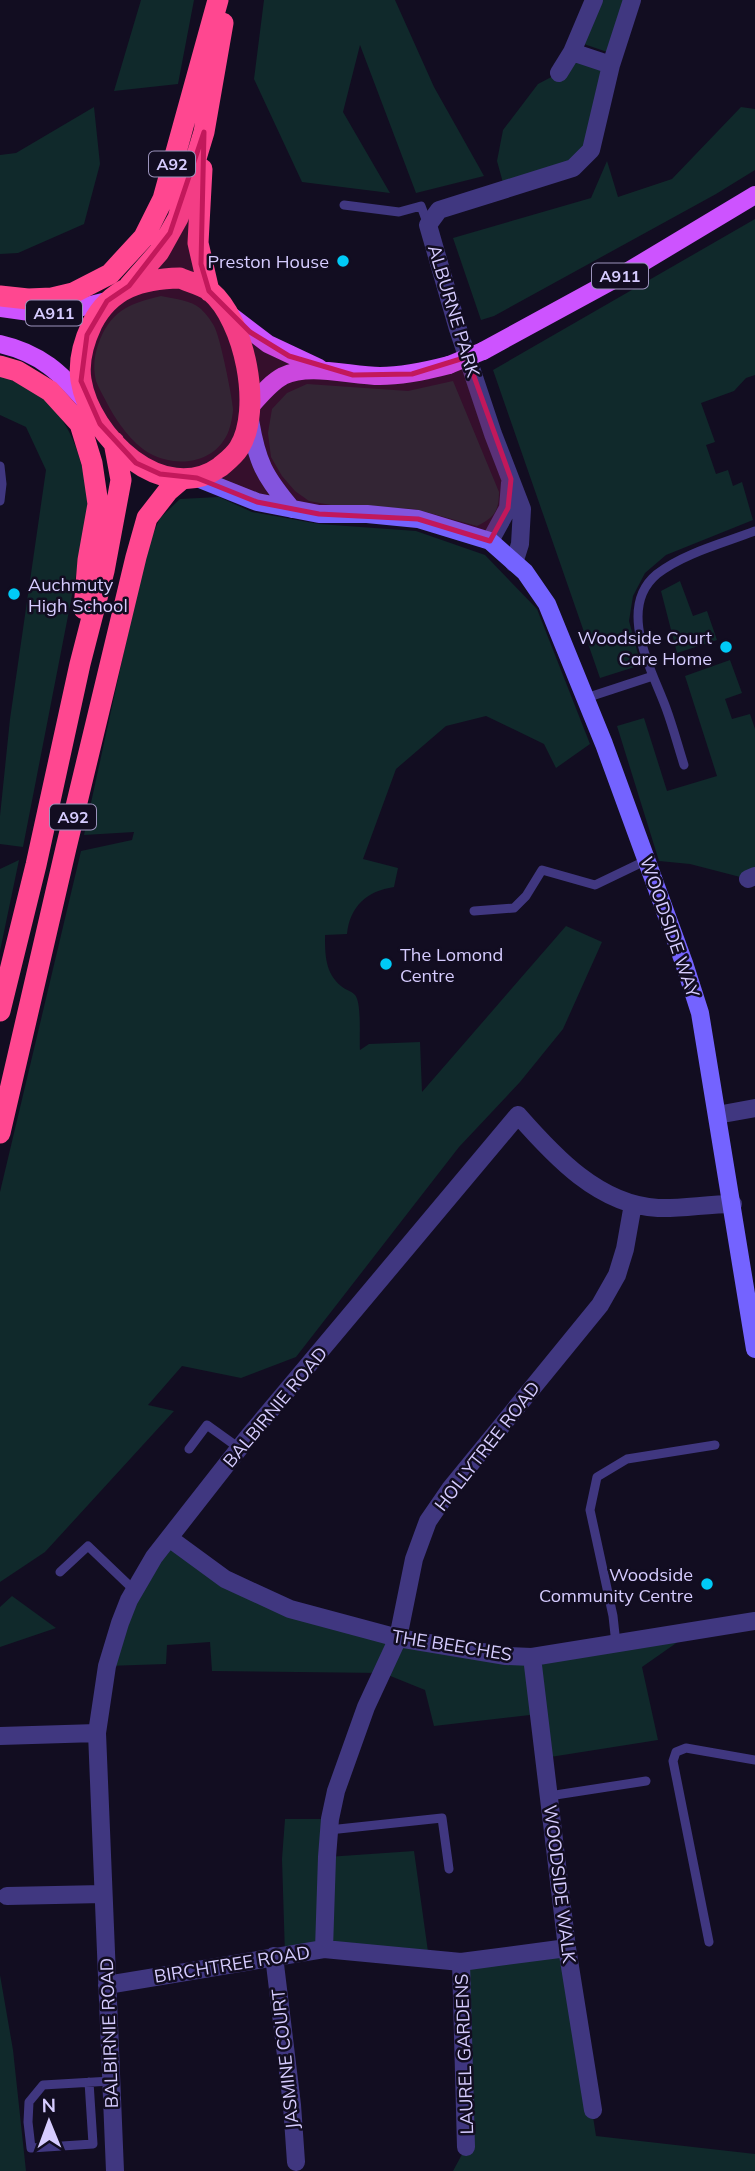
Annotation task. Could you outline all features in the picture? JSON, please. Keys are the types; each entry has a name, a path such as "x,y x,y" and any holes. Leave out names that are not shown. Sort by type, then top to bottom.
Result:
{"highway":[{"name":"A92","path":"0,296 28,299 52,298 74,293 110,274 144,237 163,199 218,0"},
{"name":"A92","path":"0,1133 65,848 147,518 168,491 231,458 244,438 250,413 246,363 239,338 230,315 209,290 198,243 204,132 226,0"},
{"name":"A92","path":"189,479 160,474 136,463 114,442 87,403 80,362 87,335 107,301 129,286 159,252 178,218 204,132"},
{"name":"A92","path":"129,286 155,279 180,278 209,290"},
{"name":"A92","path":"0,366 17,371 50,391 80,424 92,463 98,504 88,560 80,664"},
{"name":"A92","path":"0,1012 104,571 121,480 114,442"}],"main road":[{"name":"A911","path":"250,413 268,387 284,376 326,371 353,375 402,375 449,365 483,351 615,279 755,195"},
{"name":"A911","path":"0,308 24,312 62,312 107,301"},
{"name":"A911","path":"230,315 268,344 326,371"},
{"name":"A911","path":"0,344 23,351 62,374 87,403"}],"street":[{"path":"559,73 572,52 594,0"},
{"name":"ALBURNE PARK","path":"514,563 520,544 522,509 493,434 458,329 428,225 439,210 573,168 590,150 611,65 632,0"},
{"path":"572,52 611,65"},
{"path":"250,413 260,466 272,486 292,509"},
{"name":"ALBURNE PARK","path":"490,541 509,508 511,478"},
{"path":"189,479 257,502 319,514 367,514 418,519 490,541"},
{"name":"WOODSIDE WAY","path":"490,541 536,585 547,604 586,698 647,860 700,1013 755,1349"},
{"path":"717,1115 755,1108"},
{"name":"BALBIRNIE ROAD","path":"115,2171 97,1733 107,1667 120,1623 134,1590 154,1557 239,1448 519,1115 544,1145 577,1173 604,1192 633,1204"},
{"path":"633,1204 657,1208 733,1204"},
{"name":"HOLLYTREE ROAD","path":"324,1950 329,1830 336,1791 355,1736 398,1638 414,1559 428,1521 450,1489 600,1305 617,1275 633,1204"},
{"name":"THE BEECHES","path":"169,1538 225,1579 290,1609 398,1638 506,1656 532,1657 755,1621"},
{"name":"WOODSIDE WALK","path":"532,1657 567,1948 593,2110"},
{"path":"0,1736 97,1733"},
{"path":"7,1896 103,1894"},
{"name":"BIRCHTREE ROAD","path":"107,1985 324,1950 461,1962 567,1948"},
{"name":"JASMINE COURT","path":"274,1956 296,2162"},
{"name":"LAUREL GARDENS","path":"461,1962 467,2147"}],"lane":[{"path":"344,205 399,212 421,206 428,225"},
{"path":"0,466 0,501"},
{"path":"684,765 646,656 638,615 647,584 682,559 755,531"},
{"path":"586,698 653,676"},
{"path":"474,911 513,908 526,896 542,870 595,885 647,860"},
{"path":"189,1449 207,1425 239,1448"},
{"path":"616,1644 613,1616 590,1510 597,1477 628,1459 715,1445"},
{"path":"60,1572 88,1546 134,1590"},
{"path":"709,1942 673,1761 676,1752 685,1748 755,1760"},
{"path":"549,1796 646,1781"},
{"path":"329,1830 442,1818 449,1869"},
{"path":"89,2082 93,2144 32,2148 28,2122 29,2102 43,2085 89,2082 111,2081"}],"highlighted area":[{"path":"204,132 201,264 209,291 250,332 289,356 353,375 412,374 467,357 511,479 508,508 490,541 418,519 319,514 257,502 197,478 160,474 136,463 100,424 81,381 87,335 107,301 129,286 170,233"}],"green space":[{"path":"141,0 194,0 178,84 114,91"},
{"path":"264,0 395,0 434,87 484,176 416,193 360,45 343,112 390,193 302,182 254,79"},
{"path":"596,0 631,0 613,54 578,42"},
{"path":"572,52 611,65 591,150 573,168 505,190 497,161 503,130 538,84 559,73"},
{"path":"94,107 100,164 84,224 18,253 0,254 0,155 16,153"},
{"path":"741,107 755,109 755,170 494,316 481,320 453,238 591,198 607,161 618,197 672,179"},
{"path":"755,219 755,375 746,378 734,391 701,403 715,442 706,445 716,474 728,470 733,486 742,482 753,520 666,555 645,573 633,596 629,621 641,665 600,678 493,370"},
{"path":"161,296 182,300 204,312 213,324 225,366 233,409 229,430 216,450 195,460 172,461 143,449 120,425 96,381 96,354 108,324 130,306"},
{"path":"0,375 39,395 63,421 76,447 90,503 23,847 0,844 0,816 10,719 46,470 26,427 0,415"},
{"path":"453,381 499,492 494,513 477,526 415,509 331,505 309,501 295,491 282,476 271,457 268,433 272,409 287,393 307,384 408,391"},
{"path":"219,497 252,512 319,524 416,531 485,555 537,609 590,744 556,768 544,744 486,716 446,726 396,769 363,859 398,868 394,887 368,896 356,908 347,934 325,935 326,956 332,975 357,999 360,1050 369,1044 420,1042 422,1092 566,926 602,942 563,1029 520,1082 459,1147 296,1357 241,1378 182,1366 148,1405 174,1411 45,1552 0,1582 0,1192 81,851 132,840 134,832 84,835 146,550 160,518 180,499"},
{"path":"680,581 693,616 707,611 717,640 677,653 661,591"},
{"path":"730,660 742,693 725,699 732,719 750,714 755,729 755,876 748,879 690,864 659,861 617,726 644,718 667,791 717,776 685,676"},
{"path":"19,860 0,951 0,869"},
{"path":"169,1538 290,1609 506,1656 692,1632 642,1667 658,1740 544,1758 539,1714 434,1726 425,1690 383,1673 212,1671 210,1642 167,1645 166,1664 107,1666 120,1623"},
{"path":"12,1596 56,1628 0,1647 0,1607"},
{"path":"285,1819 330,1819 327,1857 414,1851 429,1959 285,1955 282,1859"},
{"path":"567,1948 596,2136 755,2154 755,2171 453,2171 466,2147 461,1962"},
{"path":"0,1975 13,2050 26,2171 0,2171"}],"place":[{"name":"Preston House","path":"343,261"},
{"name":"Auchmuty High School","path":"14,594"},
{"name":"Woodside Court Care Home","path":"726,647"},
{"name":"The Lomond Centre","path":"386,964"},
{"name":"Woodside Community Centre","path":"707,1584"}]}
